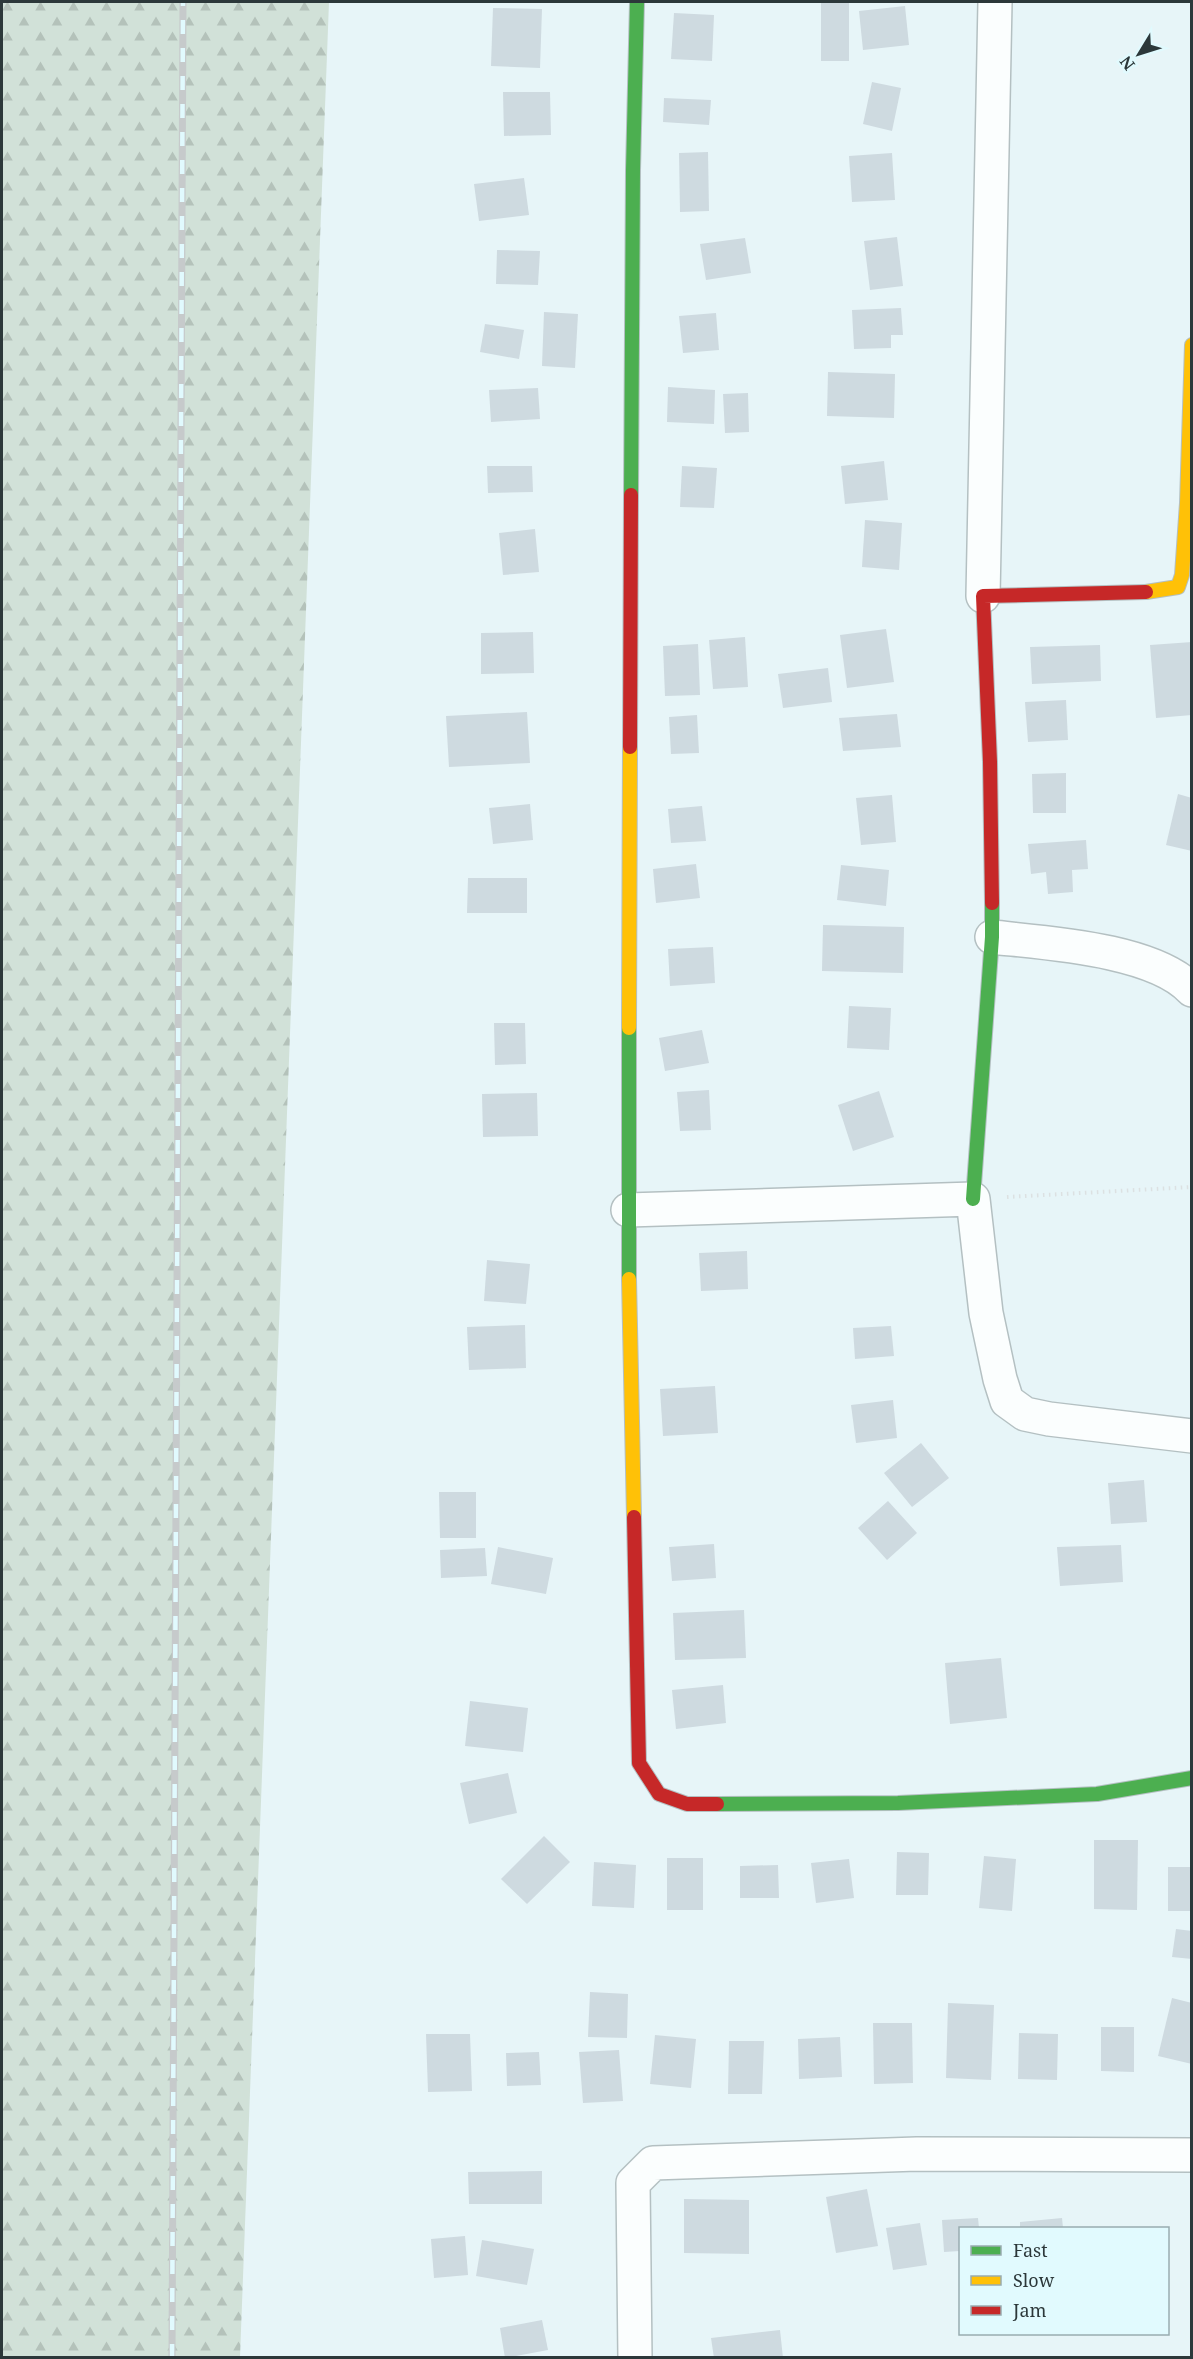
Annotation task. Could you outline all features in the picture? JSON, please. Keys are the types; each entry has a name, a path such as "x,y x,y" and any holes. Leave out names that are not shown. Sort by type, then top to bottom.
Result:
{"street":[{"path":"637,2 633,170 628,1210 639,1763 659,1794 687,1804 898,1803 1097,1794 1191,1778"},
{"path":"995,2 983,596 990,762 992,937 974,1199 986,1313 1000,1380 1007,1401 1025,1414 1049,1419 1191,1436"},
{"path":"983,596 1157,592 1178,587 1182,575 1187,503 1191,345"},
{"path":"992,937 1098,950 1155,966 1191,990"},
{"path":"628,1210 974,1199"},
{"path":"635,2358 633,2183 653,2163 917,2154 1191,2155"}],"path":[{"path":"974,1199 1191,1187"}],"green space":[{"path":"2,2 329,2 240,2357 2,2357"}],"building":[{"path":"821,2 849,2 849,61 821,61"},
{"path":"905,6 909,45 863,50 859,11"},
{"path":"493,8 542,9 540,68 491,66"},
{"path":"674,13 714,15 712,61 671,59"},
{"path":"872,82 901,88 892,131 863,124"},
{"path":"503,92 550,92 551,135 504,136"},
{"path":"664,98 711,100 709,125 663,122"},
{"path":"708,152 709,211 680,212 679,153"},
{"path":"892,153 895,200 852,202 849,156"},
{"path":"524,178 529,215 479,221 474,184"},
{"path":"897,237 903,286 870,290 864,241"},
{"path":"745,238 751,273 706,280 700,244"},
{"path":"497,250 540,251 538,285 496,284"},
{"path":"901,308 903,335 891,335 891,348 854,349 852,310"},
{"path":"544,312 578,314 575,368 542,366"},
{"path":"716,313 719,350 683,353 679,316"},
{"path":"485,324 524,330 519,359 480,352"},
{"path":"828,372 895,374 894,418 827,416"},
{"path":"668,387 715,390 714,424 667,422"},
{"path":"538,388 540,419 491,422 489,390"},
{"path":"748,393 749,432 725,433 723,394"},
{"path":"884,461 888,500 845,504 841,466"},
{"path":"487,466 532,466 533,492 488,493"},
{"path":"682,466 717,468 714,508 680,507"},
{"path":"865,520 902,523 899,570 862,567"},
{"path":"535,529 539,572 503,575 499,533"},
{"path":"886,629 894,682 847,688 840,635"},
{"path":"533,632 534,673 481,674 481,633"},
{"path":"745,637 748,687 713,689 709,640"},
{"path":"1192,642 1192,715 1156,718 1150,645"},
{"path":"698,644 700,695 665,696 663,646"},
{"path":"1100,645 1101,681 1032,684 1030,647"},
{"path":"828,668 832,702 783,708 778,674"},
{"path":"1066,700 1068,740 1028,742 1025,702"},
{"path":"527,712 530,763 449,767 446,716"},
{"path":"897,714 901,747 843,751 839,718"},
{"path":"697,715 699,753 671,754 669,717"},
{"path":"1066,773 1066,813 1033,813 1032,774"},
{"path":"1178,794 1192,798 1192,851 1166,845"},
{"path":"892,795 896,842 861,845 856,798"},
{"path":"530,804 533,840 493,844 489,808"},
{"path":"702,806 706,841 671,843 668,809"},
{"path":"1086,840 1088,869 1072,870 1073,892 1048,894 1046,872 1031,874 1028,844"},
{"path":"696,864 700,898 656,903 653,869"},
{"path":"841,865 889,870 886,906 837,900"},
{"path":"468,878 527,878 527,913 467,913"},
{"path":"823,925 904,927 903,973 822,971"},
{"path":"713,947 715,983 670,986 668,949"},
{"path":"849,1006 891,1008 889,1050 847,1048"},
{"path":"494,1023 525,1023 526,1064 495,1065"},
{"path":"702,1030 709,1063 665,1071 659,1038"},
{"path":"709,1090 711,1130 680,1131 677,1092"},
{"path":"879,1091 894,1137 853,1151 838,1105"},
{"path":"537,1093 538,1136 483,1137 482,1094"},
{"path":"747,1251 748,1289 701,1291 699,1253"},
{"path":"487,1260 530,1264 526,1304 484,1301"},
{"path":"525,1325 526,1368 469,1370 467,1327"},
{"path":"891,1326 894,1356 855,1359 853,1328"},
{"path":"715,1386 718,1433 663,1436 660,1389"},
{"path":"893,1400 897,1438 856,1443 851,1405"},
{"path":"921,1443 949,1478 912,1507 884,1473"},
{"path":"1144,1480 1147,1522 1111,1524 1108,1483"},
{"path":"439,1492 476,1492 476,1538 440,1538"},
{"path":"888,1501 917,1533 887,1560 858,1528"},
{"path":"714,1544 716,1578 672,1581 669,1547"},
{"path":"1121,1545 1123,1582 1060,1586 1057,1547"},
{"path":"498,1547 553,1558 546,1594 491,1584"},
{"path":"485,1548 487,1576 441,1578 440,1550"},
{"path":"744,1610 746,1658 675,1660 673,1613"},
{"path":"1001,1658 1007,1718 950,1724 945,1663"},
{"path":"723,1685 726,1723 676,1729 672,1690"},
{"path":"470,1701 528,1708 523,1752 465,1746"},
{"path":"508,1773 517,1813 469,1824 460,1783"},
{"path":"544,1836 570,1862 527,1904 501,1879"},
{"path":"1094,1840 1138,1840 1137,1910 1094,1909"},
{"path":"897,1852 929,1853 928,1895 896,1895"},
{"path":"984,1856 1016,1859 1012,1911 979,1908"},
{"path":"667,1858 703,1858 703,1910 667,1910"},
{"path":"849,1859 854,1898 816,1903 811,1863"},
{"path":"594,1862 636,1865 634,1908 592,1906"},
{"path":"778,1865 779,1898 740,1898 740,1866"},
{"path":"1168,1867 1192,1867 1192,1911 1168,1911"},
{"path":"1176,1929 1192,1931 1192,1959 1172,1957"},
{"path":"590,1992 628,1994 627,2038 588,2037"},
{"path":"1172,1998 1192,2003 1192,2064 1158,2056"},
{"path":"948,2003 994,2005 991,2080 946,2078"},
{"path":"873,2023 912,2023 913,2083 874,2084"},
{"path":"1101,2027 1134,2027 1134,2072 1101,2071"},
{"path":"1019,2033 1058,2034 1057,2080 1018,2079"},
{"path":"426,2034 470,2034 472,2091 428,2092"},
{"path":"655,2035 696,2039 691,2088 650,2084"},
{"path":"840,2037 842,2077 799,2079 798,2039"},
{"path":"729,2041 764,2041 762,2094 728,2094"},
{"path":"619,2050 623,2101 583,2103 579,2052"},
{"path":"539,2052 541,2085 507,2086 506,2053"},
{"path":"542,2171 542,2204 469,2204 468,2172"},
{"path":"867,2189 878,2246 836,2253 826,2197"},
{"path":"684,2199 749,2200 749,2254 684,2253"},
{"path":"978,2218 979,2227 959,2227 959,2251 944,2252 942,2220"},
{"path":"1062,2218 1063,2227 1020,2227 1020,2222"},
{"path":"920,2223 927,2265 893,2270 886,2228"},
{"path":"465,2236 468,2275 434,2278 431,2239"},
{"path":"482,2240 534,2249 527,2285 476,2276"},
{"path":"542,2320 548,2350 505,2358 500,2328"},
{"path":"780,2330 783,2358 714,2358 711,2338"}],"railway":[{"path":"172,2358 183,2"}],"traffic: fast":[{"path":"631,495 633,170 637,2"},
{"path":"973,1199 992,937 992,903"},
{"path":"629,1028 629,1279"},
{"path":"717,1804 898,1803 1097,1794 1192,1778"}],"traffic: slow":[{"path":"1146,592 1178,587 1182,575 1187,503 1192,345"},
{"path":"629,1028 630,747"},
{"path":"629,1279 634,1517"}],"traffic: jam":[{"path":"630,747 631,495"},
{"path":"992,903 990,762 983,596 1146,592"},
{"path":"634,1517 639,1763 659,1794 687,1804 717,1804"}]}
